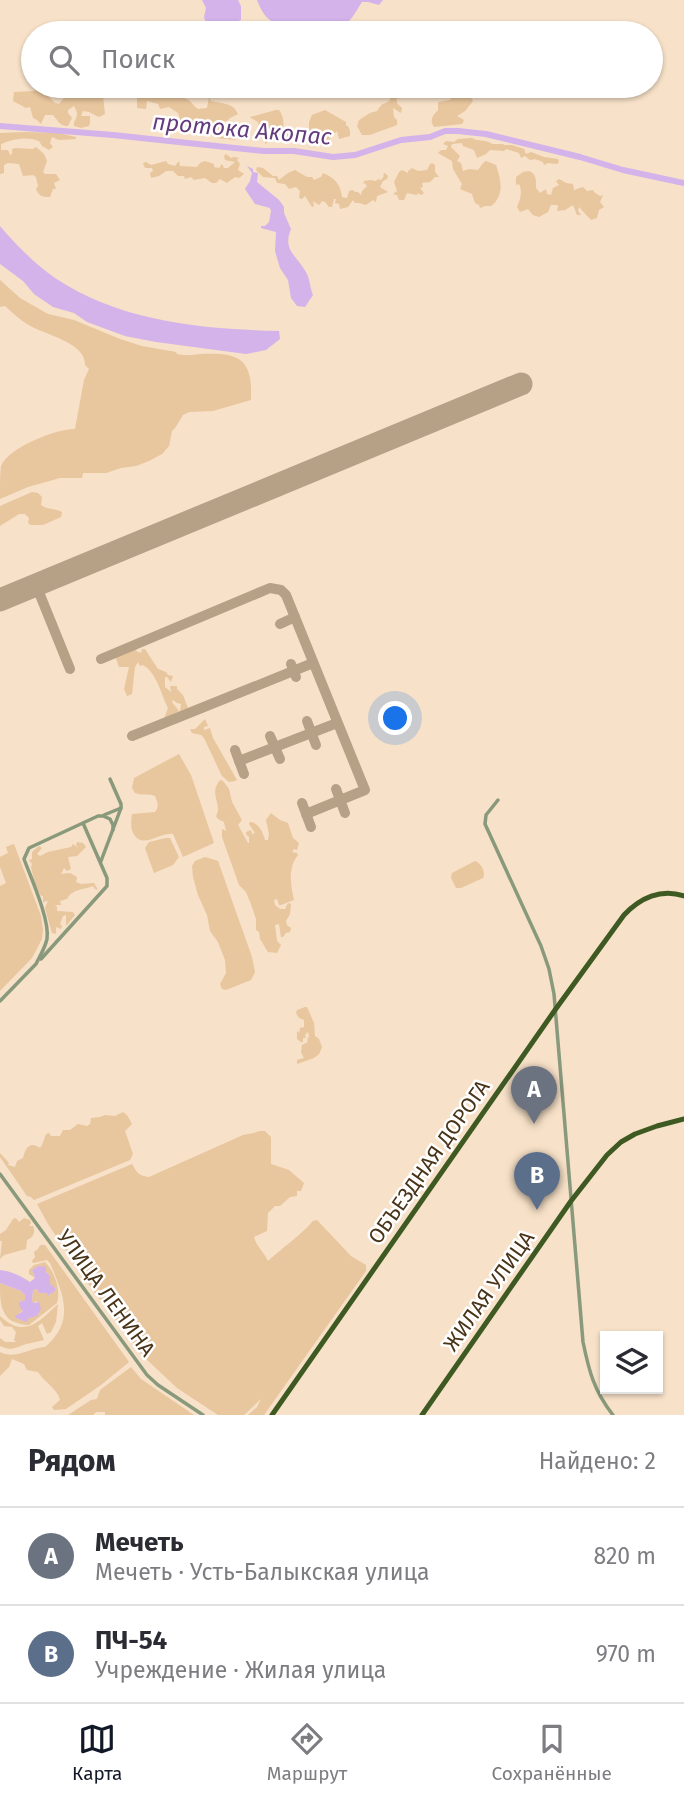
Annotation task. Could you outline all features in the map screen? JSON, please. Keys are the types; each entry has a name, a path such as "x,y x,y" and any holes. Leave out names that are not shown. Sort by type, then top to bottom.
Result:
{"main road":[{"name":"ОБЪЕЗДНАЯ ДОРОГА","path":"272,1415 615,927 640,901 668,893 684,896"},
{"name":"ЖИЛАЯ УЛИЦА","path":"422,1415 571,1201 607,1155 621,1142 641,1132 684,1119"}],"street":[{"path":"100,863 121,808 110,779"},
{"path":"498,800 486,815 485,824 541,946 552,982 580,1315 595,1389 613,1415"},
{"path":"36,964 47,939 47,925 24,856 31,846 121,808"},
{"path":"103,816 112,821 113,831"},
{"path":"0,1001 107,886 107,878 83,823"},
{"path":"47,939 56,943"},
{"name":"УЛИЦА ЛЕНИНА","path":"0,1174 146,1375 203,1415"}],"shaded area":[{"path":"202,0 238,0 241,20 205,21 206,8"},
{"path":"257,0 383,0 379,5 362,2 348,21 272,21"},
{"path":"14,92 21,92 21,98 50,98 59,104 64,98 103,98 105,114 99,117 83,111 81,116 90,116 90,123 89,126 81,128 74,126 77,114 74,106 68,110 72,118 68,126 61,124 53,115 45,115 41,124 33,118 30,107 26,108 13,101"},
{"path":"137,98 183,98 198,109 207,108 210,98 211,101 230,105 236,110 238,114 221,122 219,129 234,134 236,140 216,138 216,130 181,122 178,113 169,107 160,109 158,104 147,101 146,109 137,108"},
{"path":"397,98 402,108 401,113 393,108 397,125 370,135 362,135 357,126 359,120 377,111"},
{"path":"472,98 473,101 457,116 464,120 462,124 434,127 432,120 438,110 438,102"},
{"path":"279,110 282,117 282,130 293,135 294,140 272,139 265,144 258,122 250,117"},
{"path":"325,110 346,122 350,136 339,139 337,131 325,144 322,135 319,140 309,135 312,115"},
{"path":"0,133 58,133 76,137 59,140 52,137 50,143 53,147 49,150 39,141 30,139 1,144 1,150 8,150 10,155 15,148 36,147 44,154 47,161 43,172 56,174 60,180 54,183 56,189 53,189 50,197 40,195 36,189 36,177 23,176 19,164 4,165 4,173 0,174"},
{"path":"472,138 492,144 512,145 524,149 526,154 531,152 558,159 559,162 544,165 535,159 530,160 525,156 521,158 519,153 506,149 490,150 477,158 474,150 462,143 452,144 451,147 460,156 457,161 461,163 463,171 478,170 486,161 496,165 500,192 491,206 480,208 472,194 460,189 462,184 453,169 452,161 438,153 446,150 448,146 443,144 446,141"},
{"path":"226,154 231,158 239,158 238,170 244,174 227,183 220,179 212,183 205,178 185,179 173,171 166,171 151,178 152,168 145,168 143,163 151,165 166,161 175,166 179,161 180,166 197,167 205,161 214,164 214,167 219,168 222,164 224,168 228,168 235,162 225,160"},
{"path":"432,163 439,177 422,183 423,187 420,188 424,193 407,193 404,200 399,200 397,195 393,194 397,191 394,182 399,172 402,170 408,173 412,168 418,171 427,170"},
{"path":"247,166 258,173 257,182 284,207 291,229 289,248 306,272 313,295 305,307 297,306 291,298 288,280 280,268 275,251 276,232 261,228 269,222 271,211 270,208 255,204 245,189 252,173"},
{"path":"257,167 277,176 279,180 295,170 314,180 323,173 334,179 342,197 347,198 349,191 353,190 361,195 367,186 363,184 364,181 381,180 385,173 387,179 380,187 388,192 377,196 376,202 373,200 366,205 353,200 348,207 340,209 334,199 332,207 322,201 319,205 313,201 312,207 305,196 299,198 300,191 296,187 289,189 285,184 277,183 275,178 263,177 256,170"},
{"path":"529,171 535,176 536,188 540,193 546,189 547,194 551,195 553,188 559,185 556,181 559,179 573,184 574,190 583,187 587,191 593,190 600,196 603,195 600,202 604,207 599,210 597,218 591,220 579,207 581,215 577,215 573,205 557,211 557,205 551,205 548,212 539,217 528,209 520,212 517,207 521,190 519,184 516,185 516,177"},
{"path":"0,226 40,267 80,293 107,305 135,314 192,325 279,331 280,339 266,350 246,354 125,336 87,322 74,313 53,307 0,264"},
{"path":"0,280 20,298 48,314 74,320 120,339 180,355 225,354 234,357 246,366 251,400 213,411 189,412 183,415 172,431 169,446 162,454 149,461 106,473 83,473 82,478 60,478 0,499 1,466 13,452 34,440 75,429 84,380 89,369 79,350 72,345 27,324 5,306 0,307"},
{"path":"32,492 42,497 41,505 62,512 61,517 43,525 31,525 25,514 19,514 0,526 0,506"},
{"path":"142,642 143,645 136,651 141,653 142,649 145,649 158,669 173,676 171,682 165,677 165,687 171,692 170,686 177,686 188,708 180,711 181,704 173,700 179,711 164,719 168,708 158,684 152,673 138,662 132,694 127,696 124,689 129,667 119,667 115,656 111,654"},
{"path":"205,719 208,726 204,727 204,730 210,728 237,780 229,782 222,776 204,738 192,733 190,729 195,729"},
{"path":"179,754 191,775 214,843 183,857 173,834 143,840 135,836 131,826 132,814 155,812 158,807 155,796 135,793 132,788 134,778"},
{"path":"220,780 229,789 232,802 242,820 238,825 248,843 246,832 251,830 252,834 255,833 250,822 258,826 265,840 268,840 266,820 271,813 288,823 293,838 299,843 297,850 292,852 298,855 291,872 294,900 279,905 277,899 274,900 280,909 285,909 288,903 291,904 286,921 291,928 290,932 281,937 279,924 275,925 277,941 281,945 277,953 268,952 260,939 251,904 246,892 239,885 222,837 222,829 226,831 224,822 216,816 218,807 215,795"},
{"path":"170,838 179,857 173,865 154,873 145,848 149,842"},
{"path":"77,842 86,847 77,856 68,857 71,869 67,871 64,868 61,874 70,873 77,877 76,882 81,884 94,883 98,890 93,886 79,890 60,901 61,905 55,905 57,911 73,912 75,915 66,926 66,915 63,916 61,929 56,927 56,934 52,933 45,908 48,901 43,902 43,896 35,885 29,860 32,859 32,852 39,846 42,848 37,854 40,856 71,847 73,844 78,848"},
{"path":"14,844 41,916 43,930 42,939 32,958 0,991 0,886 6,883 0,867 0,857 8,853 6,847"},
{"path":"205,857 218,861 255,972 251,980 226,990 222,989 220,984 226,973 225,960 210,931 193,877 192,866 195,861"},
{"path":"475,861 482,868 483,878 456,888 451,878 452,873"},
{"path":"305,1007 314,1023 315,1036 322,1047 314,1058 297,1064 297,1060 304,1058 302,1045 308,1042 309,1036 308,1032 303,1042 297,1039 297,1031 299,1033 300,1028 304,1027 304,1020 296,1013"},
{"path":"123,1112 132,1124 125,1131 133,1154 130,1160 34,1200 27,1196 0,1157 0,1153 8,1165 15,1167 28,1147 33,1145 40,1148 46,1134 60,1136 63,1130 70,1130 78,1124 87,1126 91,1118 115,1116"},
{"path":"265,1131 271,1137 271,1164 289,1170 304,1183 301,1191 297,1191 297,1196 290,1197 268,1213 267,1231 254,1237 268,1261 317,1220 351,1256 366,1265 366,1271 264,1415 248,1415 261,1399 244,1415 218,1415 177,1388 144,1357 86,1281 37,1204 132,1164 139,1174 149,1177 243,1135"},
{"path":"16,1218 19,1222 24,1218 30,1220 29,1226 33,1226 33,1234 27,1240 26,1249 4,1255 0,1259 0,1234"},
{"path":"40,1245 45,1245 129,1362 66,1409 54,1410 52,1407 60,1400 57,1392 38,1372 27,1370 24,1364 12,1359 9,1367 0,1376 0,1352 11,1355 45,1347 61,1327 64,1307 50,1263 47,1260 32,1261 34,1252"},
{"path":"45,1262 56,1281 57,1303 29,1325 12,1321 3,1310 0,1283 25,1295 25,1300 19,1302 23,1311 16,1318 23,1320 39,1314 37,1301 32,1301 33,1290 37,1289 39,1293 50,1296 55,1288 50,1286 50,1276 46,1268 38,1266 32,1270 35,1278 29,1274 29,1270 34,1265"},
{"path":"38,1266 46,1267 50,1284 55,1291 49,1296 39,1293 37,1289 33,1290 32,1301 39,1302 41,1309 37,1316 26,1322 15,1316 23,1311 19,1302 25,1300 25,1295 0,1283 0,1270 16,1274 30,1282 35,1278 32,1270"},
{"path":"58,1304 56,1322 51,1332 47,1334 42,1323 38,1326 44,1340 13,1349 0,1346 0,1338 5,1342 16,1342 16,1332 12,1327 4,1326 0,1316 9,1323 24,1327 38,1322"},
{"path":"131,1367 141,1379 194,1415 105,1415 105,1412 96,1412 93,1415 68,1415 97,1399 100,1390"}],"waterway":[{"name":"протока Акопас","path":"0,126 264,151 294,151 333,157 355,155 401,140 458,131 486,134 684,183"}],"taxiway":[{"path":"36,585 70,669"},
{"path":"101,659 270,588 281,590 286,595 365,790 306,814"},
{"path":"280,624 295,617"},
{"path":"132,736 313,663"},
{"path":"291,664 296,677"},
{"path":"307,721 316,745"},
{"path":"239,761 337,723"},
{"path":"270,736 280,759"},
{"path":"235,750 244,774"},
{"path":"336,789 345,813"},
{"path":"302,803 311,827"}],"runway":[{"path":"0,600 521,384"}],"place":[{"name":"Мечеть","path":"534,1124"},
{"name":"ПЧ-54","path":"537,1210"}]}
